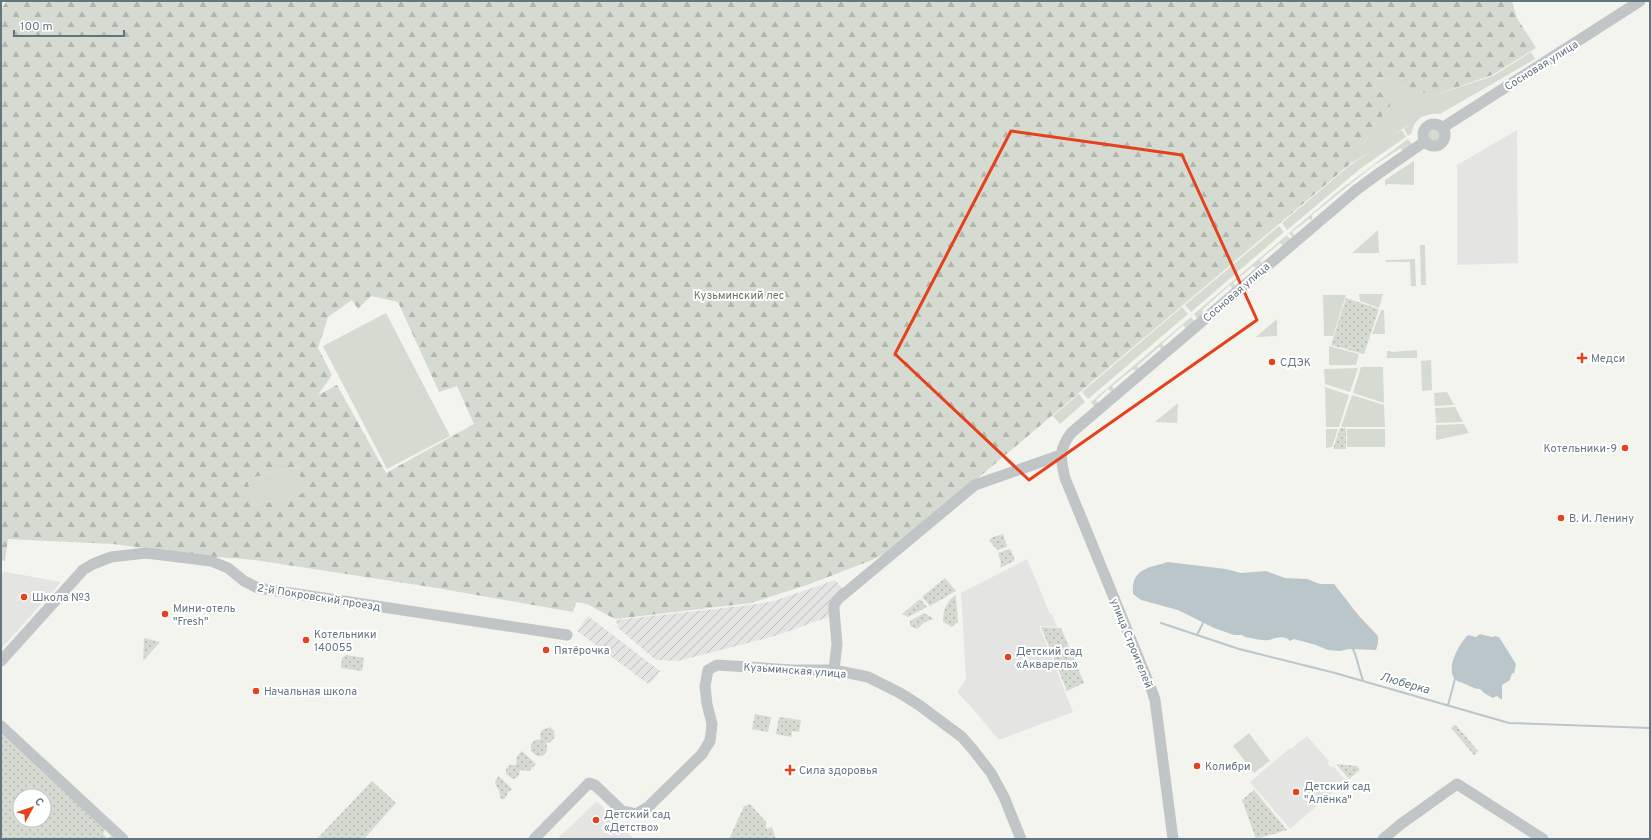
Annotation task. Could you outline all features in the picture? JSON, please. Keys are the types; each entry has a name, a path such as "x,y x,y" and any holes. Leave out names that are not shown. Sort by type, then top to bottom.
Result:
{"street":[{"name":"Сосновая улица","path":"1060,454 1064,443 1071,433 1355,191 1424,142 1423,133 1426,127 1435,124 1442,128 1640,1"},
{"path":"1424,142 1430,146 1440,145 1445,136 1442,128"},
{"path":"834,670 837,644 834,605 838,599 975,485 1060,454"},
{"name":"улица Строителей","path":"1060,454 1065,478 1155,700 1173,839"},
{"name":"2-й Покровский проезд","path":"1,661 88,566 111,557 138,553 216,563 228,568 248,584 258,588 567,635"},
{"name":"Кузьминская улица","path":"534,839 589,783 596,785 622,811 636,814 648,807 702,754 710,741 712,724 707,704 705,686 708,670 717,665 793,670 834,670 868,677 900,693 919,705 962,737 990,773 1004,797 1021,839"},
{"path":"1,726 123,839"},
{"path":"1383,839 1400,824 1457,784 1543,839"}],"highlighted area":[{"path":"1011,131 1182,155 1257,320 1029,480 895,354"}],"shaded area":[{"path":"1517,130 1518,263 1457,265 1457,165"},
{"name":"Детский сад «Акварель»","path":"1027,559 1057,627 1039,626 1073,712 999,740 957,692 966,679 961,593"},
{"path":"1168,562 1226,569 1241,573 1266,571 1285,578 1307,579 1320,584 1334,584 1359,616 1378,636 1376,650 1328,650 1294,639 1290,641 1282,637 1262,640 1245,637 1242,635 1234,635 1214,628 1178,610 1141,600 1133,594 1133,585 1138,574 1148,568"},
{"name":"Школа №3","path":"1,571 61,582 1,649"},
{"path":"835,580 843,589 830,600 831,616 778,635 678,661 656,660 618,628 616,620 774,601"},
{"path":"588,616 660,671 654,679 648,684 577,631"},
{"path":"1480,634 1499,637 1516,664 1514,674 1512,673 1510,680 1502,685 1502,700 1497,696 1493,698 1480,689 1458,681 1454,678 1452,673 1453,661 1461,643 1468,635 1476,637"},
{"name":"Детский сад \"Алёнка\"","path":"1307,736 1329,761 1327,763 1331,767 1333,766 1346,781 1290,829 1250,782 1290,748 1291,749"},
{"name":"Детский сад «Детство»","path":"597,801 634,839 557,839"}],"green space":[{"name":"Кузьминский лес","path":"7,1 1512,1 1517,18 1536,48 1492,75 1435,95 1409,90 1387,78 1376,79 1374,87 1390,101 1390,109 1380,118 1350,164 894,549 872,560 810,584 751,603 615,619 587,604 576,602 573,612 437,588 255,560 216,557 113,544 8,539 5,561 1,560 1,9","holes":["371,296 398,302 439,392 457,386 474,424 386,473 337,385 318,395 332,375 318,348 328,317 352,300 358,309","298,466 304,493 254,506 247,479"]},
{"path":"1531,52 1535,59 1440,114 1432,114 1420,118 1408,136 1404,129 1410,124 1392,136 1402,130 1406,137 1361,168 1287,230 1282,223 1349,166 1370,152 1350,164 1380,118 1390,109 1390,101 1374,87 1376,79 1387,78 1409,90 1435,95 1493,76"},
{"path":"1434,127 1441,132 1442,135 1437,142 1434,143 1427,138 1426,135 1431,128"},
{"path":"1408,139 1412,144 1404,153 1401,148 1373,166 1312,215 1312,220 1309,219 1292,232 1296,237 1294,239 1289,233 1341,189"},
{"path":"1414,161 1414,185 1388,184 1385,186 1385,180"},
{"path":"1279,226 1284,232 1191,312 1185,305"},
{"path":"1378,230 1379,253 1352,253"},
{"path":"1287,235 1292,241 1284,247 1280,243 1260,260 1262,264 1257,269 1253,266 1233,283 1236,287 1233,289 1230,285 1202,310 1205,315 1199,321 1194,314"},
{"path":"1420,245 1425,245 1426,285 1421,285"},
{"path":"1415,259 1416,286 1411,286 1410,262 1386,262 1386,260"},
{"path":"1359,294 1383,294 1379,308 1360,301"},
{"path":"1323,295 1346,295 1333,336 1324,336"},
{"path":"1346,298 1379,309 1364,354 1331,345"},
{"path":"1182,307 1188,314 1088,399 1082,392"},
{"path":"1381,310 1384,310 1385,334 1372,334"},
{"path":"386,313 450,436 387,469 323,346"},
{"path":"1191,317 1196,323 1188,330 1183,325 1162,344 1165,347 1162,350 1159,347 1137,366 1139,368 1135,371 1133,369 1112,386 1114,389 1111,392 1108,389 1096,400 1100,405 1096,409 1091,402"},
{"path":"1277,319 1277,336 1256,337"},
{"path":"1329,346 1359,354 1356,365 1329,365"},
{"path":"1417,350 1417,358 1387,358 1387,351"},
{"path":"1431,360 1432,390 1422,391 1421,361"},
{"path":"1361,367 1383,367 1384,403 1353,393"},
{"path":"1358,368 1350,392 1325,384 1324,369"},
{"path":"1325,387 1349,395 1339,427 1326,427"},
{"path":"1447,392 1454,405 1435,406 1434,393"},
{"path":"1079,394 1085,402 1060,424 1053,416"},
{"path":"1352,395 1384,405 1385,427 1341,427"},
{"path":"1178,403 1177,423 1155,422"},
{"path":"1455,407 1463,422 1436,423 1435,408"},
{"path":"1464,424 1469,433 1436,440 1436,425"},
{"path":"1340,428 1346,428 1346,449 1333,449"},
{"path":"1326,429 1338,429 1332,447 1326,448"},
{"path":"1347,429 1385,429 1385,447 1347,447"},
{"path":"298,466 305,493 254,506 247,479"},
{"path":"1003,534 1007,547 997,550 989,540"},
{"path":"1010,549 1014,557 1014,561 1000,568 1001,562 998,553"},
{"path":"945,578 956,591 930,606 922,597"},
{"path":"956,595 958,622 952,627 943,622 944,614 947,603"},
{"path":"920,599 927,607 908,617 902,614"},
{"path":"924,613 934,619 925,622 917,629 910,626 910,621"},
{"path":"1041,627 1061,628 1084,683 1067,691"},
{"path":"144,638 160,642 143,661"},
{"path":"346,655 364,658 362,671 341,668 342,658"},
{"path":"755,714 771,717 768,732 752,729"},
{"path":"779,717 801,720 799,732 792,731 791,737 776,734"},
{"path":"1456,725 1478,751 1474,755 1451,728"},
{"path":"550,727 554,731 555,736 552,741 546,743 546,753 541,756 537,756 531,751 531,744 535,740 541,739 540,735 542,730"},
{"path":"1249,733 1270,761 1254,773 1233,746"},
{"path":"1,734 105,829 103,834 107,838 113,836 116,839 1,839"},
{"path":"522,751 536,764 529,771 520,770 518,777 513,779 506,774 506,769 510,765 516,765 517,756"},
{"path":"1336,764 1357,766 1360,770 1349,779"},
{"path":"499,776 512,789 507,793 507,796 504,799 500,798 495,784"},
{"path":"372,781 396,803 364,839 317,839"},
{"path":"1254,790 1287,830 1256,839 1242,800"},
{"path":"750,804 766,822 766,829 772,827 776,839 729,839 744,806"}],"waterway":[{"name":"Люберка","path":"1161,623 1239,649 1335,673 1509,723 1650,728"},
{"path":"1197,635 1203,623"},
{"path":"1353,649 1363,680"},
{"path":"1448,705 1455,679"}],"place":[{"name":"Медси","path":"1582,358"},
{"name":"СДЭК","path":"1272,362"},
{"name":"Котельники-9","path":"1625,448"},
{"name":"В. И. Ленину","path":"1561,518"},
{"name":"Школа №3","path":"24,597"},
{"name":"Мини-отель \"Fresh\"","path":"165,614"},
{"name":"Котельники 140055","path":"306,640"},
{"name":"Пятёрочка","path":"546,650"},
{"name":"Детский сад «Акварель»","path":"1008,657"},
{"name":"Начальная школа","path":"256,691"},
{"name":"Колибри","path":"1197,766"},
{"name":"Сила здоровья","path":"790,770"},
{"name":"Детский сад \"Алёнка\"","path":"1296,792"},
{"name":"Детский сад «Детство»","path":"596,820"}]}
